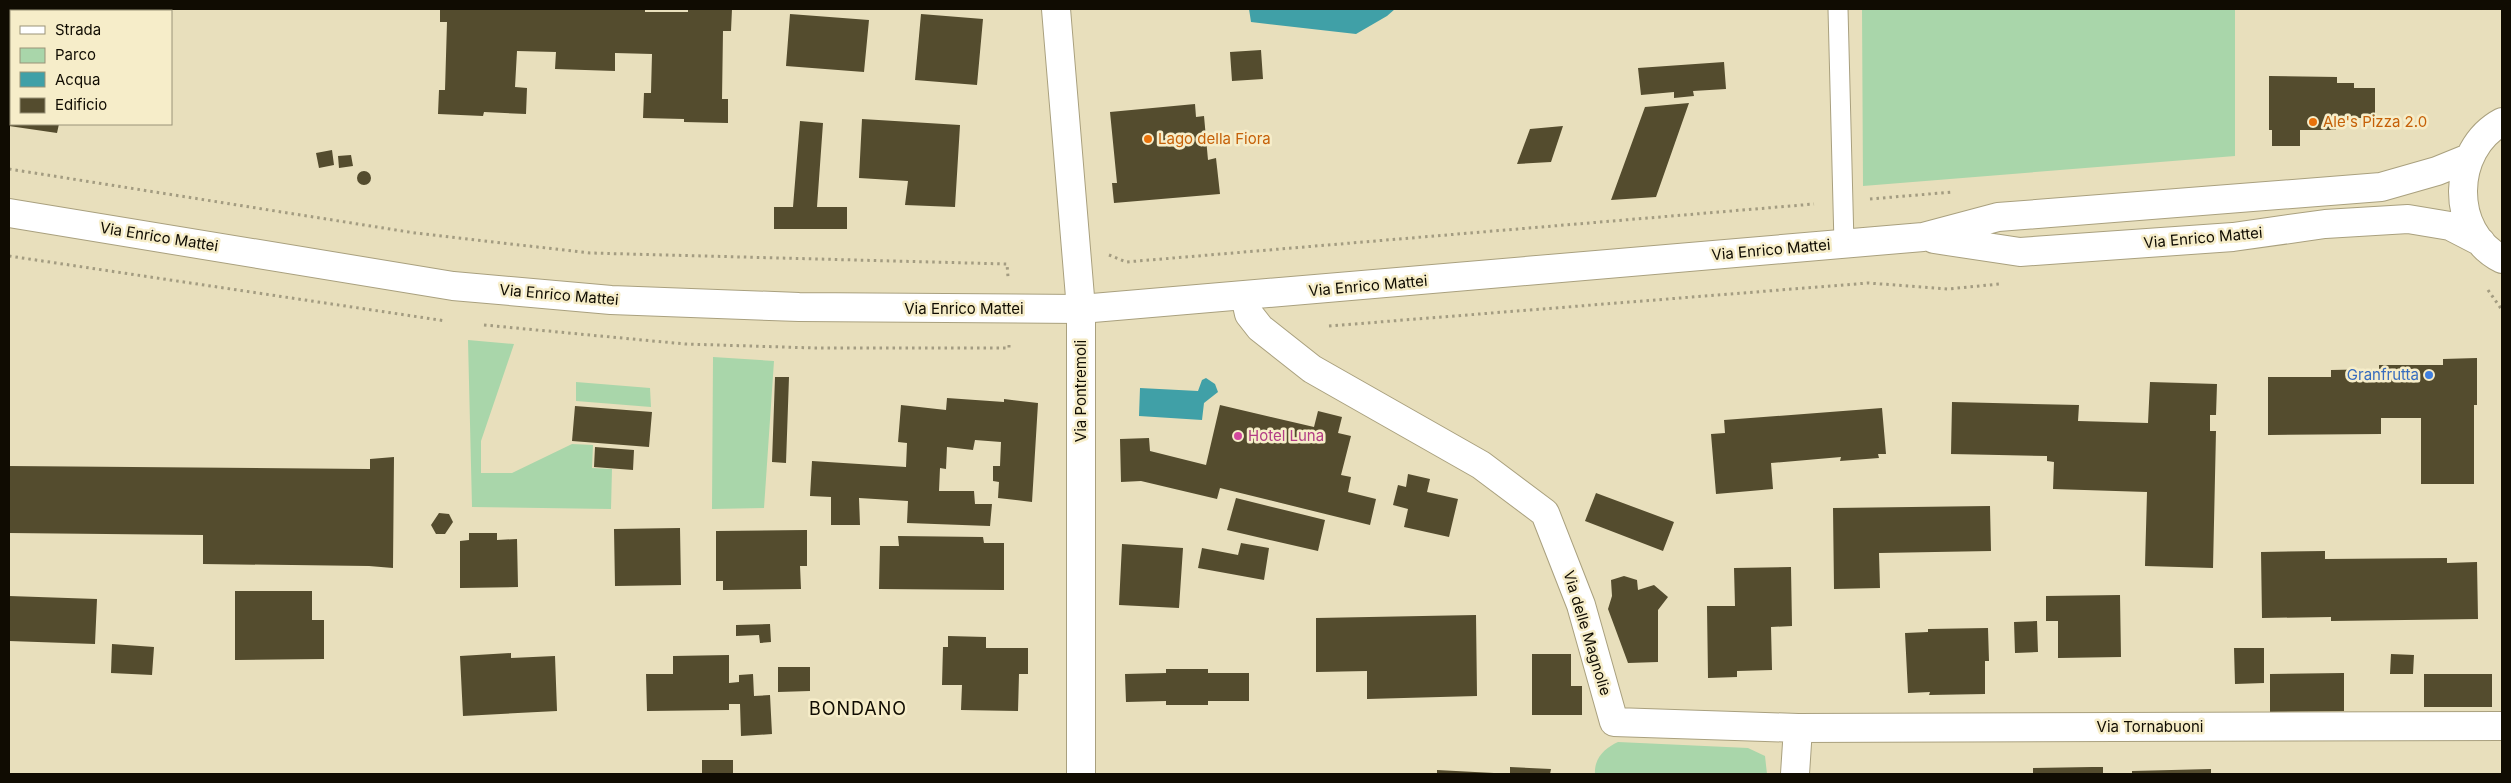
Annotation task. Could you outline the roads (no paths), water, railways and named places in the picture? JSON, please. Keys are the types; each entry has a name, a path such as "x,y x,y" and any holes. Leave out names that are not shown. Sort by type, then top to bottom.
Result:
{"main road":[{"name":"Via Pontremoli","path":"1056,9 1081,309 1081,774"},
{"path":"2502,122 2482,138 2469,158 2462,179 2463,202 2469,223 2481,242 2502,259"},
{"name":"Via Enrico Mattei","path":"9,213 453,286 602,300 799,307 1081,309 1922,237 1998,216 2381,187 2437,171 2469,158"},
{"name":"Via Enrico Mattei","path":"1922,237 2020,252 2232,237 2326,224 2408,219 2450,226 2481,242"},
{"name":"Via delle Magnolie","path":"1245,296 1249,314 1260,328 1312,368 1480,465 1545,513 1581,606 1614,722 1798,728"},
{"name":"Via Tornabuoni","path":"1798,728 2502,726"},
{"path":"1795,774 1798,728"}],"lane":[{"path":"1838,9 1844,244"}],"water":[{"path":"1249,9 1395,9 1387,16 1356,34 1251,22"},
{"path":"1206,378 1215,384 1218,392 1204,403 1202,420 1139,416 1140,388 1198,391 1202,380"}],"place":[{"name":"Ale's Pizza 2.0","path":"2313,122"},
{"name":"Lago della Fiora","path":"1148,139"},
{"name":"Granfrutta","path":"2429,375"},
{"name":"Hotel Luna","path":"1238,436"}],"district":[{"name":"BONDANO","path":"858,709"}]}
